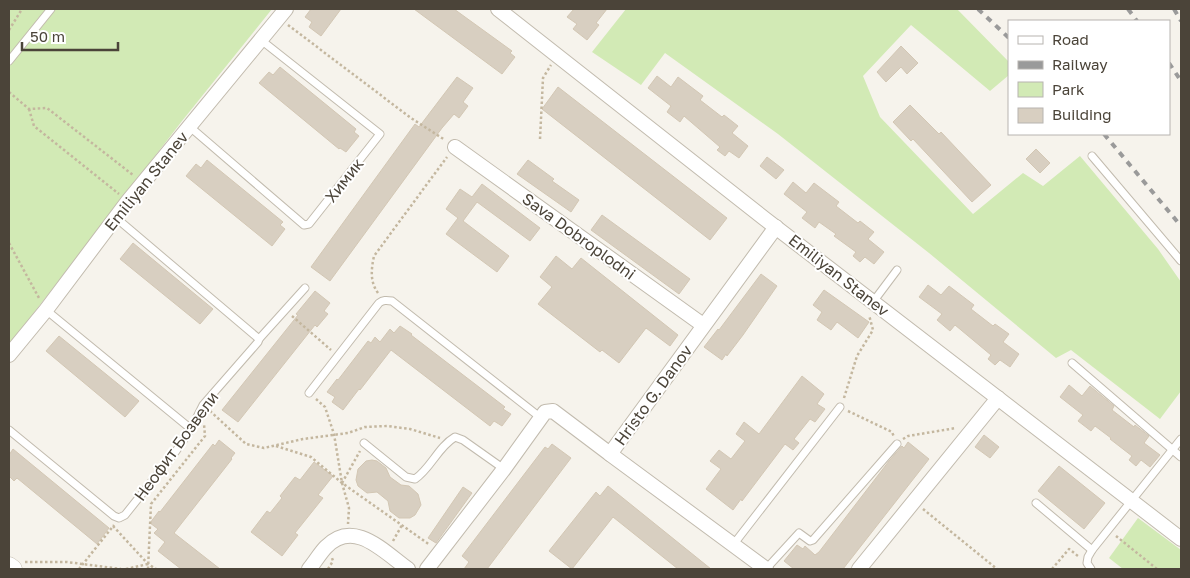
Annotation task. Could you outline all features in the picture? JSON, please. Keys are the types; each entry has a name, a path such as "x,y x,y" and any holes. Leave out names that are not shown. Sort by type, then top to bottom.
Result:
{"street":[{"name":"Emiliyan Stanev","path":"498,9 776,227 1181,539"},
{"name":"Emiliyan Stanev","path":"9,355 46,310 115,217 282,14"},
{"name":"Sava Dobroplodni","path":"455,147 704,325"},
{"name":"Hristo G. Danov","path":"766,569 610,454 776,227"},
{"path":"858,569 998,398"},
{"path":"427,569 548,411 553,411 610,454"},
{"path":"309,569 327,546 346,535 358,536 368,540 408,569"}],"lane":[{"path":"9,61 51,9"},
{"name":"Химик","path":"190,127 304,225 309,224 380,134 261,40"},
{"path":"1092,156 1181,261"},
{"path":"115,217 259,339"},
{"path":"868,298 897,270"},
{"name":"Неофит Бозвели","path":"119,518 125,515 176,451 191,429 203,405 305,288"},
{"path":"309,393 383,300 392,301 541,418"},
{"path":"46,310 191,429"},
{"path":"1072,363 1181,457"},
{"path":"733,545 840,407"},
{"path":"9,430 114,516 119,518"},
{"path":"364,443 406,477 415,479 424,473 449,440 454,437 462,440 504,470"},
{"path":"1089,566 1088,557 1092,550 1181,439"},
{"path":"766,569 799,533 810,540 814,540 897,444"},
{"path":"1036,503 1092,550"}],"path":[{"path":"9,30 22,9"},
{"path":"282,14 411,118 455,147 374,256 371,271 374,288 383,300"},
{"path":"540,139 543,78 558,56"},
{"path":"9,92 29,109 34,126 128,201"},
{"path":"29,109 47,108 143,183"},
{"path":"9,243 46,310"},
{"path":"868,298 873,330 858,356 840,407 892,432 897,444 908,436 977,424"},
{"path":"285,310 338,356"},
{"path":"309,393 325,407 334,434 342,483 349,508 346,535"},
{"path":"203,405 246,444 264,448 348,433 365,427 387,426 410,429 449,440"},
{"path":"148,569 150,504 205,436 203,405"},
{"path":"342,483 364,443"},
{"path":"275,445 311,457 342,483 440,552"},
{"path":"914,501 998,569"},
{"path":"79,569 119,518"},
{"path":"387,554 402,525"},
{"path":"113,526 148,564 156,569"},
{"path":"1108,530 1157,569"},
{"path":"1052,569 1068,549 1089,566"},
{"path":"13,566 67,562 120,569"},
{"path":"126,569 148,564"}],"green space":[{"path":"9,9 272,9 182,121 9,345"},
{"path":"626,9 957,9 1008,61 1008,76 990,91 911,25 863,76 880,117 973,214 1023,173 1043,186 1080,156 1158,249 1181,282 1181,391 1160,419 1071,350 1056,358 929,253 778,134 665,53 641,85 592,52"},
{"path":"1138,518 1181,550 1181,569 1123,569 1109,558"}],"building":[{"path":"311,9 341,9 321,36 309,27 312,22 305,17"},
{"path":"414,9 454,9 512,51 510,53 515,57 502,74"},
{"path":"574,9 607,9 596,23 599,25 587,40 573,29 577,24 567,17"},
{"path":"901,46 918,63 907,74 901,67 886,82 877,72"},
{"path":"280,67 356,129 354,132 359,136 346,152 339,149 259,83 269,72 273,75"},
{"path":"657,76 671,87 678,77 703,96 700,100 722,117 724,115 738,126 732,133 748,146 739,158 729,151 725,156 717,150 720,147 684,116 680,122 667,112 671,106 648,88"},
{"path":"457,77 473,88 463,102 468,106 459,118 454,114 442,128 330,281 311,267 415,124 419,127"},
{"path":"558,87 727,218 710,240 542,109"},
{"path":"910,105 939,134 941,132 991,185 972,202 913,139 911,141 893,122"},
{"path":"1036,149 1050,163 1040,173 1026,159"},
{"path":"767,157 784,170 776,179 760,166"},
{"path":"207,160 283,222 280,225 285,229 272,246 186,176 196,164 201,168"},
{"path":"528,160 554,179 552,181 579,200 571,212 517,174"},
{"path":"793,182 806,193 814,183 839,202 836,206 858,223 860,221 874,232 868,239 884,252 874,264 865,257 860,262 853,256 856,252 834,236 836,234 819,222 815,228 802,218 807,212 784,194"},
{"path":"482,184 540,228 530,241 477,202 463,221 509,256 497,272 446,234 458,218 446,209 460,189 472,197"},
{"path":"602,215 690,279 679,294 591,230"},
{"path":"133,243 213,309 200,324 120,259"},
{"path":"556,256 572,269 581,258 678,335 670,346 646,328 619,363 602,350 600,352 538,304 552,287 540,277"},
{"path":"761,274 777,286 743,335 722,360 704,347"},
{"path":"928,285 941,295 949,286 974,305 971,309 993,326 995,324 1009,334 1003,342 1019,354 1010,367 1000,360 995,365 988,359 991,355 955,325 950,331 937,320 942,314 919,297"},
{"path":"824,290 869,322 858,338 837,322 831,330 817,320 822,312 813,305"},
{"path":"315,291 330,303 324,311 328,314 317,327 315,325 238,422 222,410"},
{"path":"400,326 505,407 503,409 511,414 502,426 494,421 490,426 391,350 343,410 332,402 335,397 327,392 368,341 371,343 375,337 380,342 390,329 394,333"},
{"path":"59,336 139,401 125,417 46,351"},
{"path":"802,376 824,394 817,404 825,409 815,422 810,419 794,439 799,443 793,450 785,444 733,510 706,489 721,469 710,461 719,450 731,459 745,441 736,434 744,422 759,434"},
{"path":"1069,385 1082,396 1090,386 1114,406 1112,410 1149,436 1144,443 1160,455 1150,467 1141,460 1136,466 1129,460 1132,456 1111,438 1095,426 1091,431 1078,421 1083,415 1060,397"},
{"path":"984,435 999,447 990,458 975,447"},
{"path":"219,440 235,453 174,533 220,569 181,569 158,551 165,542 154,533 158,529 150,523 213,444 215,446"},
{"path":"908,442 929,459 843,569 794,569 784,561 797,545 803,549 805,546 815,555 819,552 889,461"},
{"path":"552,444 571,458 487,569 464,569 469,562 462,556 545,447 548,449"},
{"path":"13,449 109,528 97,544 17,478 14,481 9,476 9,455"},
{"path":"366,461 377,461 386,468 390,477 401,485 409,486 418,494 421,505 415,515 410,518 399,518 390,511 388,501 377,492 367,493 358,486 356,480 358,469"},
{"path":"314,462 333,476 318,495 323,498 295,533 298,535 282,556 251,532 267,511 270,513 282,498 280,496 295,477 300,480"},
{"path":"1059,466 1105,503 1084,529 1038,491"},
{"path":"608,486 711,569 678,569 613,517 572,569 549,551 596,492 600,496"},
{"path":"463,487 472,493 436,543 428,538"}],"railway":[{"path":"978,9 1008,37"},
{"path":"1128,9 1136,20"},
{"path":"1174,9 1181,21"},
{"path":"1170,64 1181,81"},
{"path":"1105,135 1181,226"}]}
